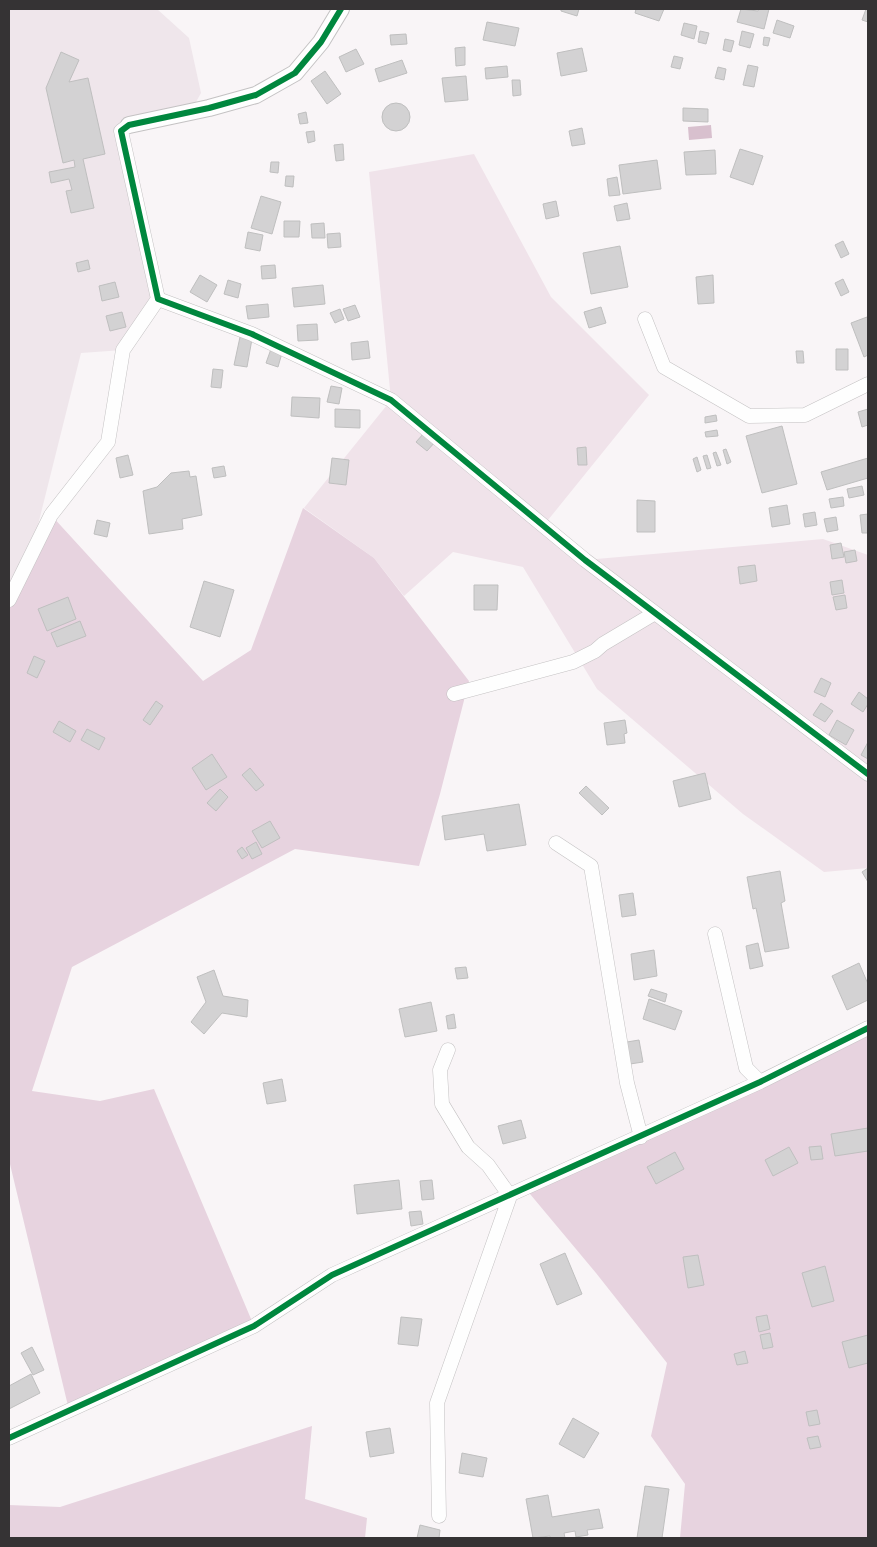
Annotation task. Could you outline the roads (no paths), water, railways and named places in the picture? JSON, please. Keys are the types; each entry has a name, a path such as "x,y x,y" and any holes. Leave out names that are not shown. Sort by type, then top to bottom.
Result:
{"street":[{"path":"9,600 51,515 108,442 122,350 158,299 121,131 129,126 256,95 295,73 321,42 341,9"},
{"path":"158,299 252,334 391,400 585,560 868,774"},
{"path":"645,319 664,367 749,416 805,415 868,384"},
{"path":"454,694 573,662 595,651 603,644 655,613"},
{"path":"556,843 591,866 627,1083 641,1137"},
{"path":"715,934 746,1068 760,1082"},
{"path":"9,1438 254,1326 332,1275 641,1137 760,1082 868,1028"},
{"path":"448,1050 440,1070 442,1104 468,1147 488,1165 510,1196"},
{"path":"438,1516 437,1403 510,1196"}]}
